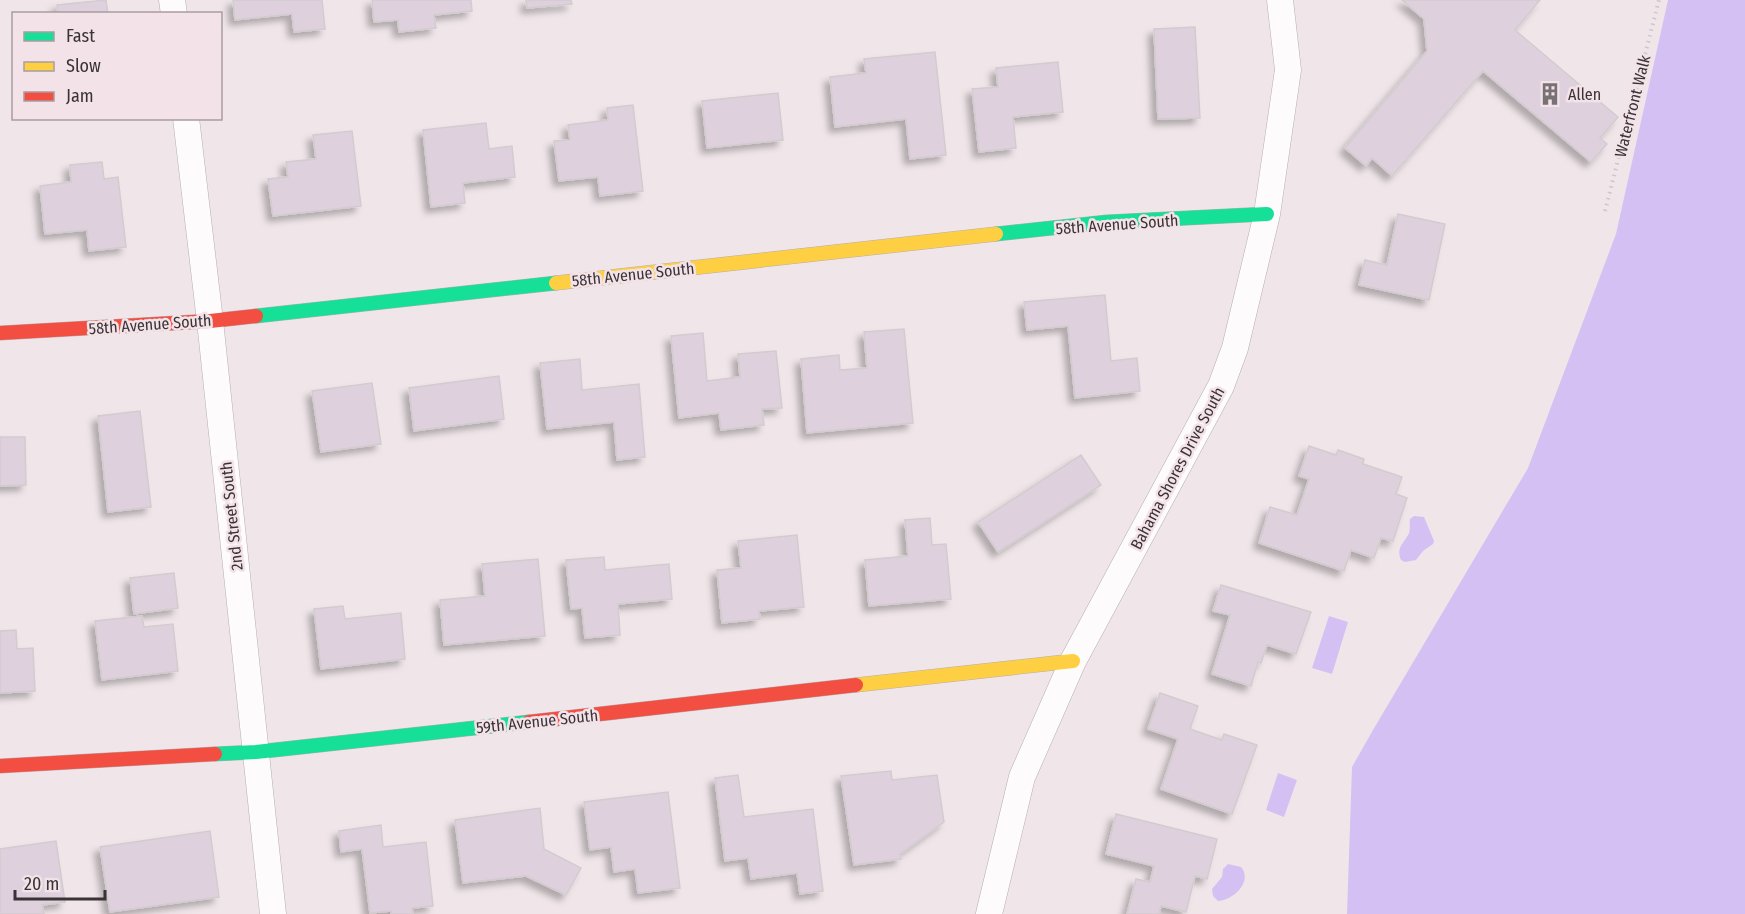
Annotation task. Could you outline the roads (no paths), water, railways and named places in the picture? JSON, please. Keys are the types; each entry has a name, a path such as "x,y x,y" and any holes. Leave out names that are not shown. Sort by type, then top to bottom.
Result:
{"street":[{"name":"Bahama Shores Drive South","path":"990,914 1022,777 1073,661 1221,386 1234,348 1267,214 1288,70 1280,0"},
{"name":"2nd Street South","path":"186,120 273,914"},
{"name":"58th Avenue South","path":"0,333 210,321 1107,222 1267,214"},
{"name":"59th Avenue South","path":"0,766 256,752 1073,661"}],"place":[{"name":"Allen","path":"1550,94"}]}
